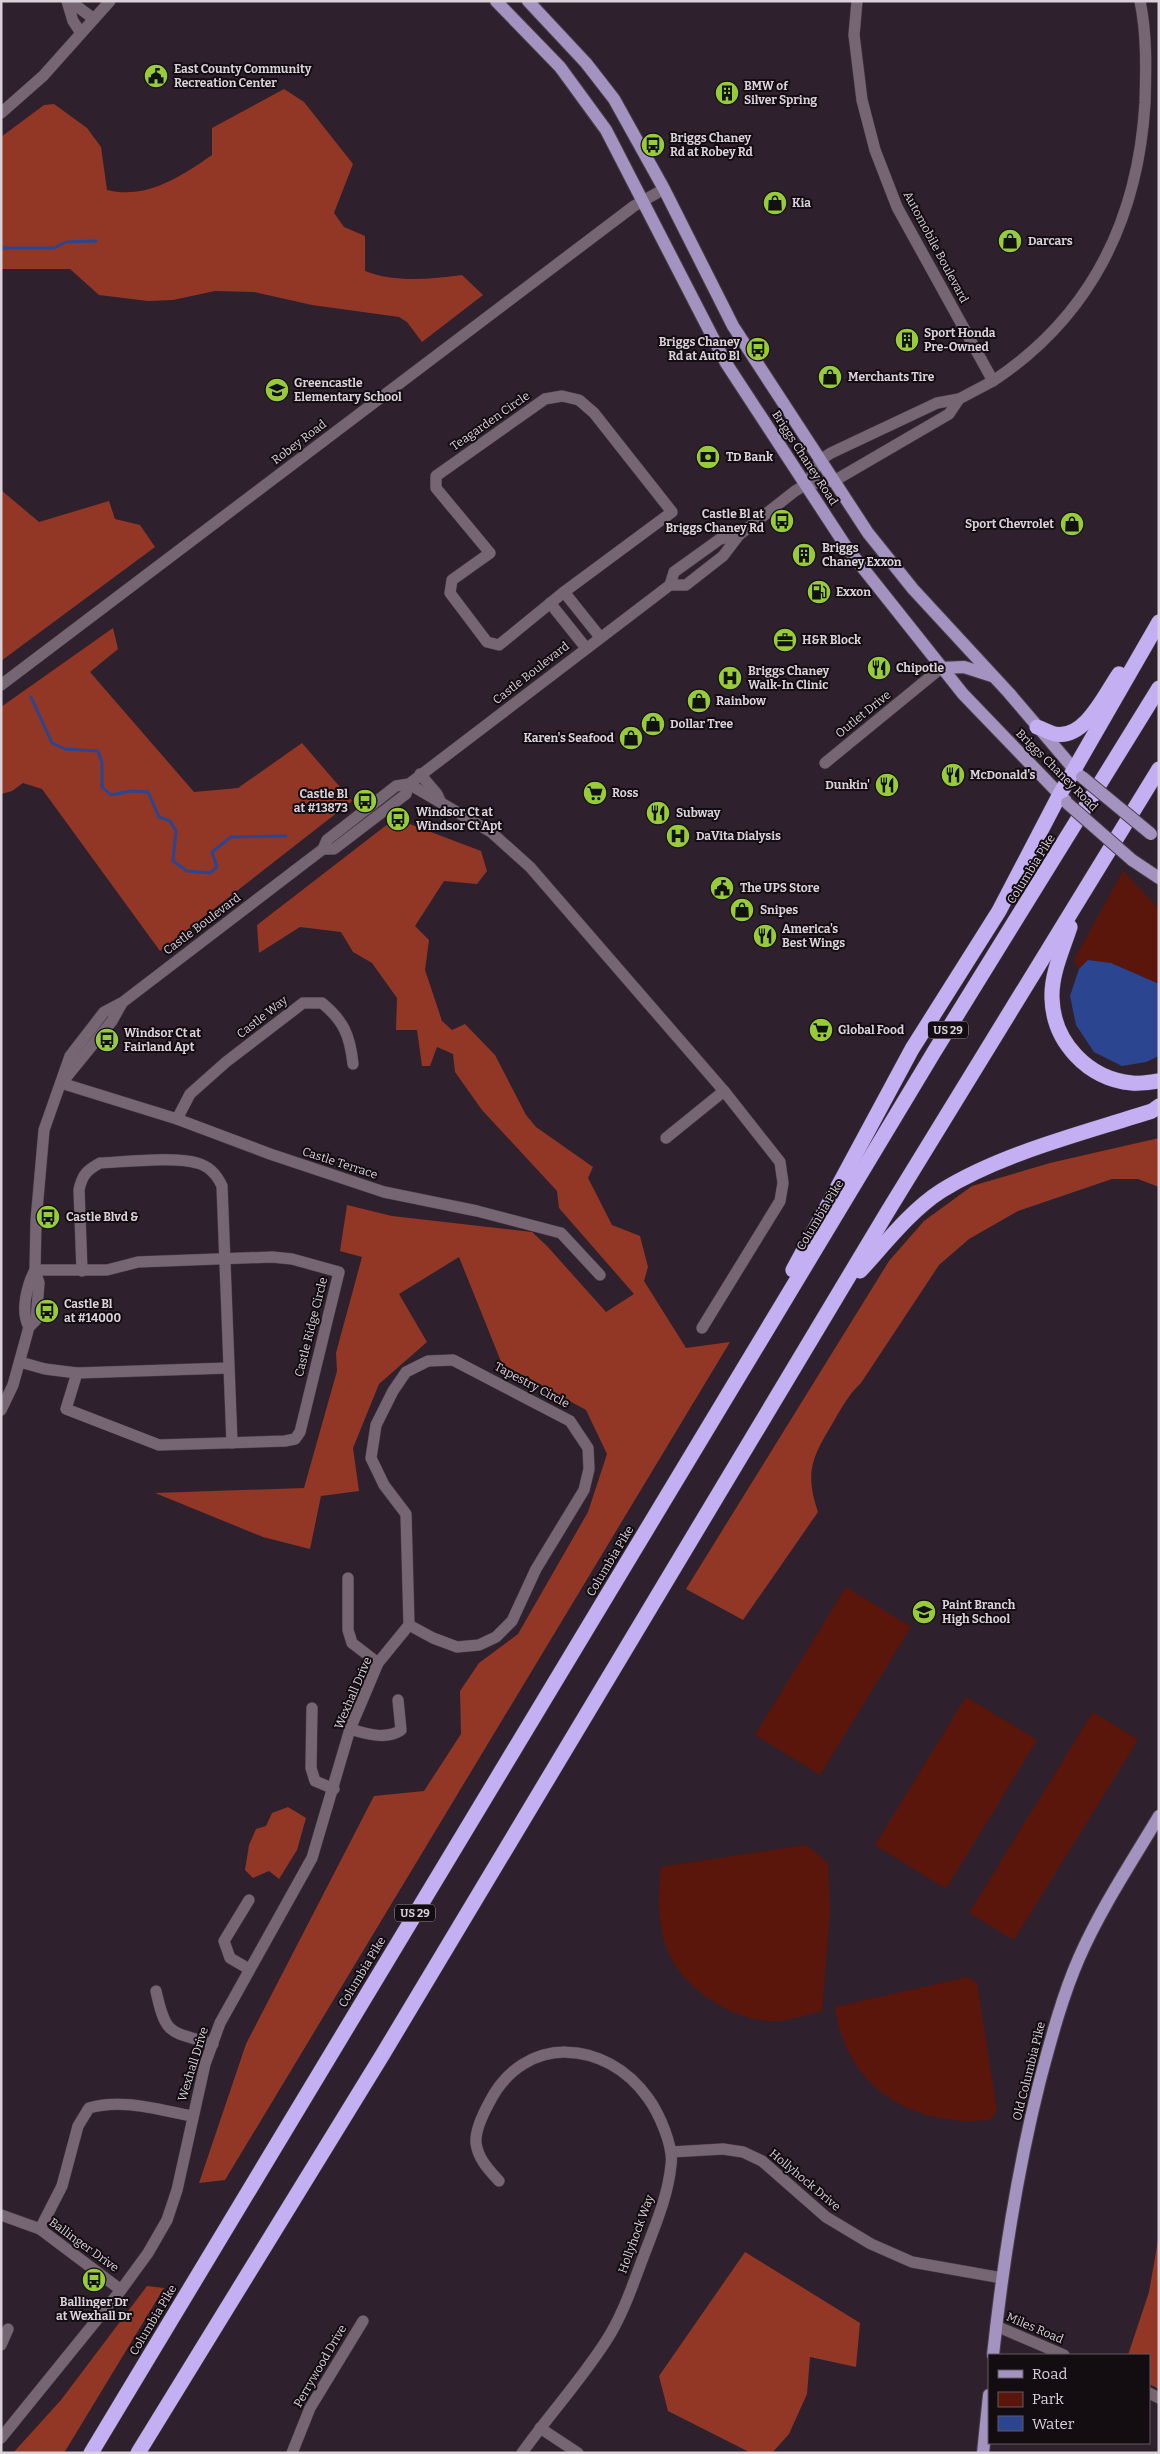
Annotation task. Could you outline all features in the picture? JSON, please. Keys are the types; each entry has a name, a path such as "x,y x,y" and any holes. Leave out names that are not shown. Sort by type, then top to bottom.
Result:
{"highway":[{"path":"1038,727 1056,735 1071,733 1083,727 1159,614"},
{"path":"740,1374 833,1192 912,1049 999,911 1078,774 1159,622"},
{"name":"Columbia Pike","path":"91,2453 939,1044 1159,688"},
{"path":"138,2453 377,2063 836,1298 1159,769"},
{"path":"1077,905 1056,970 1052,998 1056,1023 1066,1045 1084,1065 1109,1078 1132,1083 1159,1081"},
{"path":"836,1298 902,1224 940,1191 1022,1153 1152,1111 1159,1106"}],"main road":[{"name":"Briggs Chaney Road","path":"496,1 560,67 606,130 726,363 807,484 847,548 941,668 1064,798 1132,860 1159,878"},
{"name":"Briggs Chaney Road","path":"528,1 586,63 614,99 664,189 733,326 868,532 913,590 995,677 1078,774 1155,837"},
{"path":"941,668 964,667 995,677"},
{"name":"Old Columbia Pike","path":"993,2354 1013,2201 1030,2120 1057,2016 1079,1957 1109,1898 1159,1816"},
{"path":"982,2453 988,2403"}],"street":[{"path":"69,1 94,19"},
{"path":"69,1 73,21 81,33"},
{"path":"1,113 43,76 110,1"},
{"name":"Automobile Boulevard","path":"856,1 854,35 861,91 875,150 897,207 993,381"},
{"path":"807,484 820,460 831,453 937,403 959,399 993,381 1048,337 1067,317 1085,293 1112,248 1130,199 1143,131 1146,73 1145,25 1140,1"},
{"name":"Robey Road","path":"1,685 643,199 664,189"},
{"name":"Teagarden Circle","path":"562,396 579,400 594,414 672,512 564,592 499,645 487,642 450,593 452,580 490,553 436,488 436,476 545,399 562,396"},
{"path":"807,484 834,481 949,414 959,399"},
{"name":"Castle Boulevard","path":"670,585 686,585 723,556 739,535 807,484"},
{"name":"Castle Boulevard","path":"1,1410 13,1385 29,1327 36,1320 39,1284 35,1270 38,1176 44,1130 70,1056 104,1012 123,1002 323,849 327,840 396,786 409,784 670,585 674,572 720,539 739,535"},
{"path":"564,592 600,637"},
{"path":"550,603 586,648"},
{"name":"Outlet Drive","path":"825,763 941,668"},
{"path":"420,774 437,794 441,804"},
{"path":"409,784 491,832 530,867 724,1091 780,1162 783,1183 780,1201 702,1328"},
{"name":"Castle Way","path":"177,1119 190,1094 226,1062 303,1003 322,1003 334,1013 350,1038 353,1064"},
{"name":"Castle Terrace","path":"61,1083 177,1119 270,1154 384,1192 477,1211 561,1233 600,1276"},
{"path":"666,1138 724,1091"},
{"path":"82,1270 79,1190 82,1177 89,1169 100,1163 182,1161 197,1163 217,1176 222,1186 223,1259 232,1443"},
{"name":"Castle Ridge Circle","path":"35,1270 107,1270 138,1262 292,1259 339,1272 300,1432 295,1438 285,1441 159,1445 66,1409 77,1373"},
{"name":"Tapestry Circle","path":"453,1360 570,1421 588,1448 589,1469 584,1490 536,1569 512,1621 496,1637 480,1646 457,1647 433,1638 409,1624 406,1514 384,1485 371,1458 376,1425 393,1391 406,1372 428,1361 453,1360"},
{"path":"20,1362 45,1369 77,1373 228,1368"},
{"path":"348,1578 348,1630 352,1643 378,1663"},
{"name":"Wexhall Drive","path":"3,2432 121,2290 148,2253 167,2220 177,2190 192,2116 220,2023 312,1858 334,1789 350,1729 378,1663 409,1624"},
{"path":"350,1729 370,1735 395,1734 401,1730 398,1700"},
{"path":"312,1708 311,1768 315,1780 334,1789"},
{"path":"249,1900 224,1941 230,1958 249,1969"},
{"path":"156,1991 163,2021 172,2031 213,2044"},
{"name":"Hollyhock Way","path":"499,2181 484,2165 476,2142 482,2117 494,2094 511,2074 536,2058 566,2051 595,2055 625,2072 641,2088 655,2108 671,2152 672,2164 664,2203 619,2320 605,2342 522,2453"},
{"path":"40,2229 62,2186 78,2126 89,2108 103,2104 124,2104 192,2116"},
{"name":"Hollyhock Drive","path":"671,2152 723,2148 743,2152 762,2161 826,2217 871,2244 912,2262 1002,2278"},
{"name":"Ballinger Drive","path":"1,2215 40,2229 121,2290"},
{"name":"Perrywood Drive","path":"292,2453 310,2408 363,2321"},
{"name":"Miles Road","path":"996,2326 1062,2354"},
{"path":"1,2345 8,2329"},
{"path":"540,2428 578,2453"}],"green space":[{"path":"1123,871 1159,909 1159,984 1110,963 1088,960 1079,969 1074,960"},
{"path":"846,1587 911,1627 820,1775 755,1735"},
{"path":"966,1697 1037,1740 946,1889 875,1845"},
{"path":"1093,1712 1138,1740 1014,1940 969,1913"},
{"path":"806,1845 828,1863 830,1911 822,2011 781,2021 748,2018 719,2005 700,1992 685,1978 674,1963 661,1929 659,1890 661,1867"},
{"path":"968,1977 977,1983 997,2111 990,2120 962,2121 935,2117 910,2109 888,2097 869,2080 853,2060 842,2035 835,2007"}],"shaded area":[{"path":"284,89 304,102 353,164 334,213 344,227 365,236 365,271 401,279 426,279 462,275 483,295 422,342 407,322 399,317 312,305 254,292 215,291 173,300 148,301 99,295 70,269 1,269 1,137 44,105 54,104 87,128 101,147 107,190 136,192 176,178 212,155 212,128"},
{"path":"1,490 39,522 109,501 115,519 140,525 155,547 1,661"},
{"path":"113,628 118,649 90,672 194,792 238,788 302,743 352,801 160,951 42,789 23,783 12,791 1,794 1,707"},
{"path":"393,820 407,823 481,851 487,871 477,884 444,881 415,926 429,940 425,970 442,1021 452,1030 465,1024 495,1055 526,1115 536,1127 593,1167 588,1178 612,1225 640,1236 648,1267 644,1281 686,1348 730,1342 225,2180 199,2183 246,2044 374,1796 424,1791 461,1734 460,1691 479,1663 518,1634 588,1512 607,1454 586,1410 502,1364 459,1257 399,1294 427,1342 379,1384 353,1448 359,1491 321,1496 310,1549 263,1537 155,1493 304,1488 337,1371 336,1353 362,1257 340,1251 347,1205 392,1216 532,1232 547,1246 606,1312 634,1294 559,1208 557,1191 482,1110 455,1072 453,1054 437,1047 430,1066 422,1066 417,1030 396,1030 397,998 372,963 353,952 341,932 300,927 259,953 257,925"},
{"path":"1159,1138 1159,1187 1138,1179 1112,1179 1018,1211 969,1239 939,1265 861,1383 846,1401 827,1433 816,1454 811,1474 818,1512 743,1620 686,1589 889,1261 924,1221 972,1186 1050,1163"},
{"path":"288,1807 306,1818 297,1850 279,1879 269,1871 253,1878 245,1870 249,1845 256,1829 266,1826 272,1813"},
{"path":"1159,2235 1159,2389 1150,2384 1150,2354 1128,2354 1149,2292"},
{"path":"745,2252 860,2323 856,2367 810,2357 807,2394 789,2434 772,2453 751,2453 668,2411 659,2376"},
{"path":"147,2286 164,2288 64,2453 13,2453 61,2400"}],"water":[{"path":"1088,960 1111,963 1159,984 1159,1056 1146,1062 1122,1066 1094,1052 1076,1025 1070,996 1079,969"}],"waterway":[{"path":"1,248 54,248 66,242 96,241"},
{"path":"31,697 52,743 65,749 98,751 102,763 102,787 111,795 131,791 148,792 159,817 170,821 176,831 173,861 187,871 210,873 217,867 212,852 231,837 286,836"}],"place":[{"name":"East County Community Recreation Center","path":"156,76"},
{"name":"BMW of Silver Spring","path":"727,93"},
{"name":"Briggs Chaney Rd at Robey Rd","path":"653,145"},
{"name":"Kia","path":"775,203"},
{"name":"Darcars","path":"1010,241"},
{"name":"Sport Honda Pre-Owned","path":"907,340"},
{"name":"Briggs Chaney Rd at Auto Bl","path":"758,349"},
{"name":"Merchants Tire","path":"830,377"},
{"name":"Greencastle Elementary School","path":"277,390"},
{"name":"TD Bank","path":"708,457"},
{"name":"Castle Bl at Briggs Chaney Rd","path":"782,521"},
{"name":"Sport Chevrolet","path":"1072,524"},
{"name":"Briggs Chaney Exxon","path":"804,555"},
{"name":"Exxon","path":"819,592"},
{"name":"H&R Block","path":"785,640"},
{"name":"Chipotle","path":"879,668"},
{"name":"Briggs Chaney Walk-In Clinic","path":"730,678"},
{"name":"Rainbow","path":"699,701"},
{"name":"Dollar Tree","path":"653,724"},
{"name":"Karen's Seafood","path":"631,738"},
{"name":"McDonald's","path":"953,775"},
{"name":"Dunkin'","path":"887,785"},
{"name":"Ross","path":"595,793"},
{"name":"Castle Bl at #13873","path":"365,801"},
{"name":"Subway","path":"658,813"},
{"name":"Windsor Ct at Windsor Ct Apt","path":"398,819"},
{"name":"DaVita Dialysis","path":"678,836"},
{"name":"The UPS Store","path":"722,888"},
{"name":"Snipes","path":"742,910"},
{"name":"America's Best Wings","path":"765,936"},
{"name":"Global Food","path":"821,1030"},
{"name":"Windsor Ct at Fairland Apt","path":"107,1040"},
{"name":"Castle Blvd &","path":"48,1217"},
{"name":"Castle Bl at #14000","path":"47,1311"},
{"name":"Paint Branch High School","path":"924,1612"},
{"name":"Ballinger Dr at Wexhall Dr","path":"94,2280"}]}
